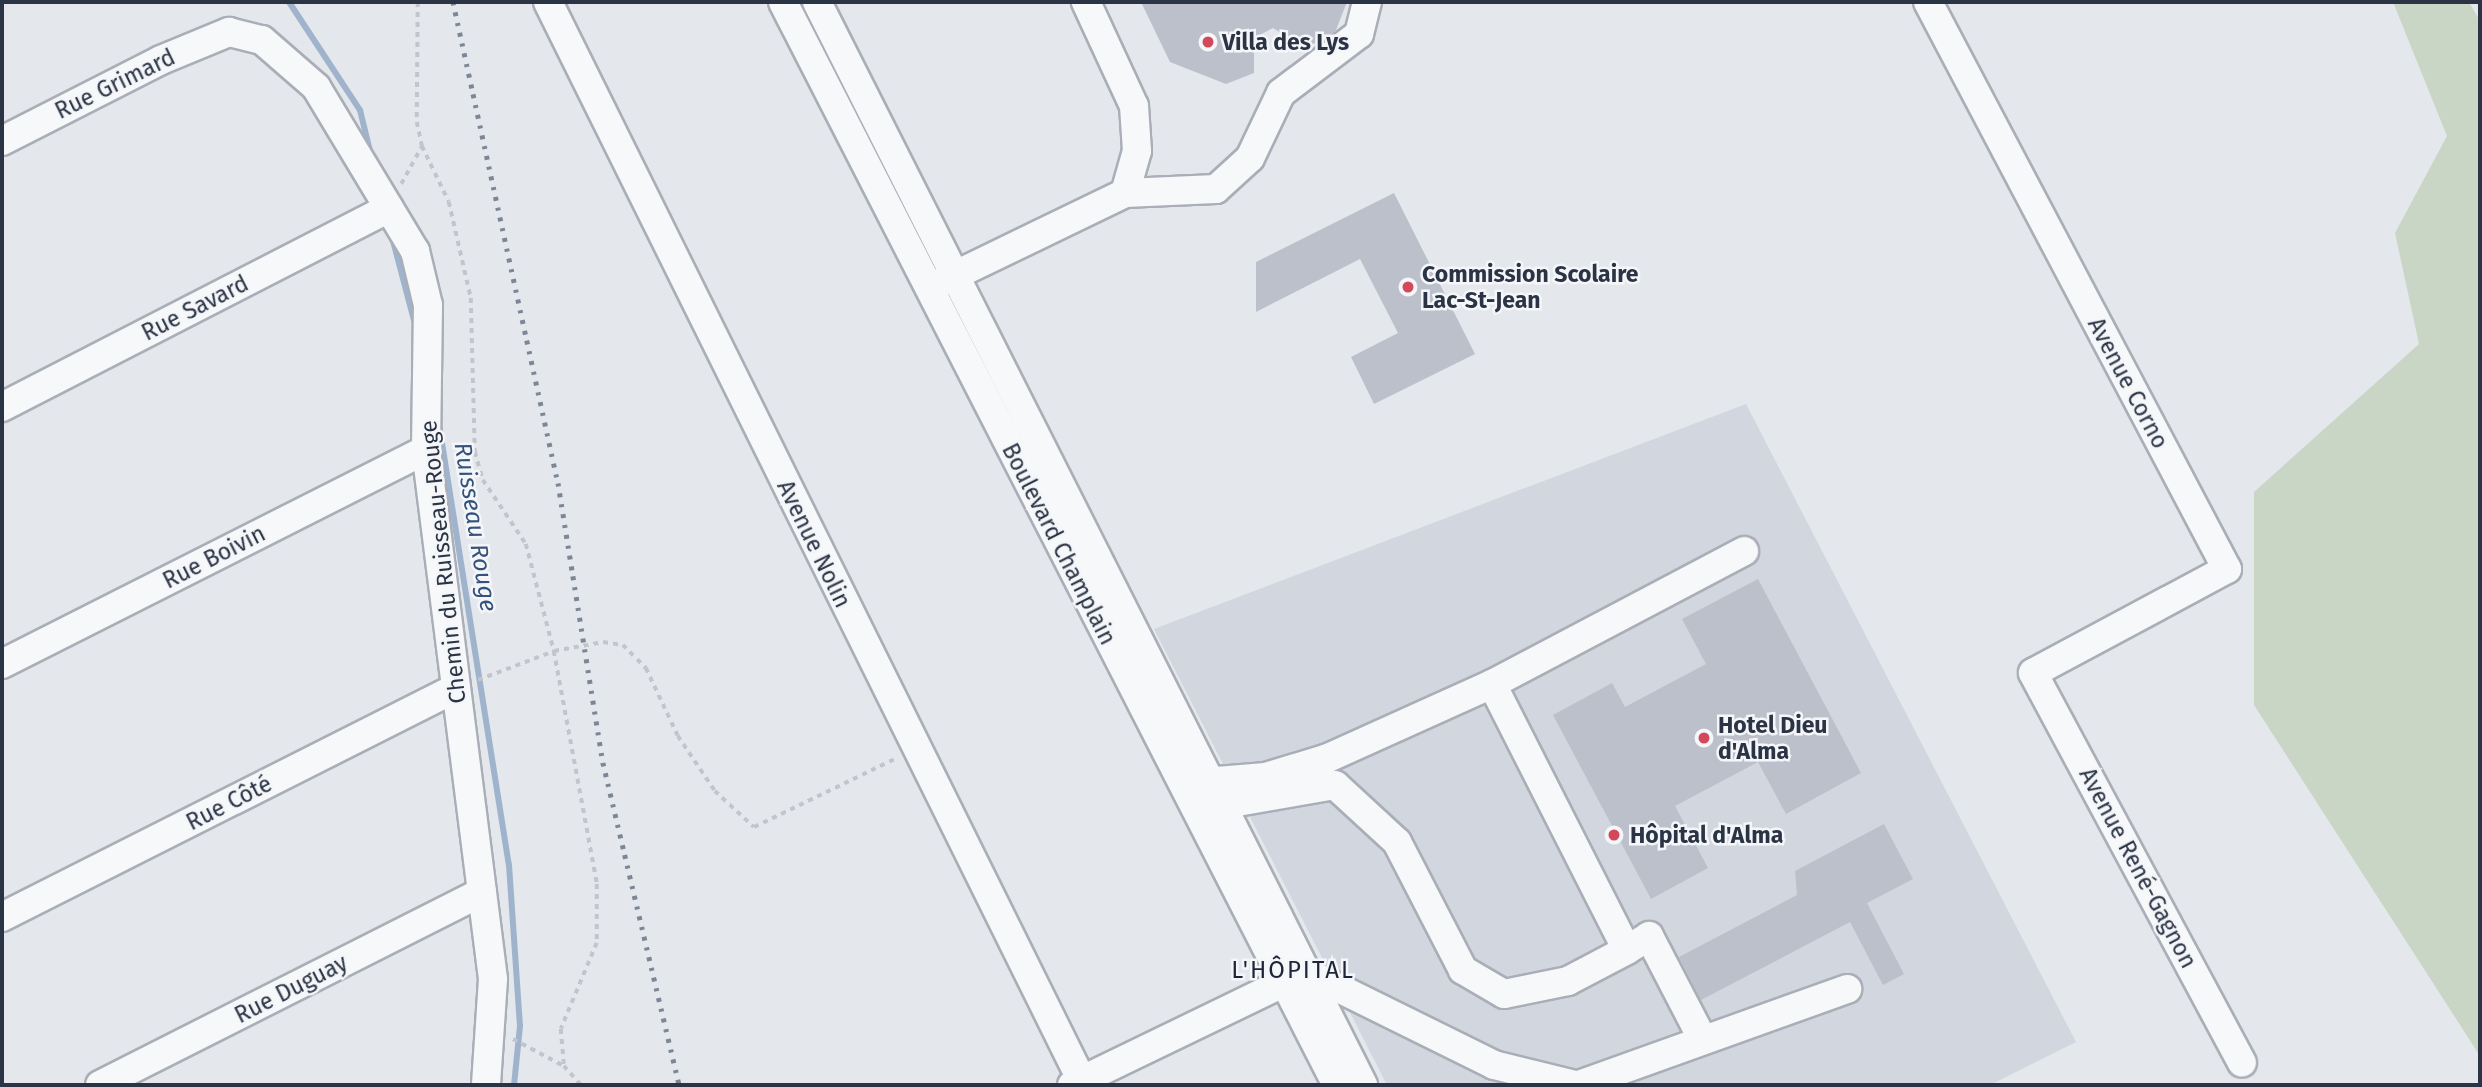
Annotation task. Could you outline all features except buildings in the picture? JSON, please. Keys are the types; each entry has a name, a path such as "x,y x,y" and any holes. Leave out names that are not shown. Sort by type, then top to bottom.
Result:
{"street":[{"name":"Avenue Nolin","path":"548,2 1079,1084"},
{"name":"Boulevard Champlain","path":"783,2 929,289 1295,977 1363,1085"},
{"name":"Boulevard Champlain","path":"817,2 954,276 1200,795"},
{"path":"1086,2 1133,106 1137,152 1125,192"},
{"path":"929,289 1125,192 1216,189 1251,159 1281,93 1359,34 1367,2"},
{"name":"Avenue Corno","path":"1928,2 2227,569 2033,673"},
{"name":"Rue Grimard","path":"2,141 229,32"},
{"name":"Chemin du Ruisseau-Rouge","path":"229,32 262,40 316,87 415,251 428,305 426,450 493,979 493,1028 486,1085"},
{"name":"Rue Savard","path":"2,407 389,208"},
{"name":"Rue Boivin","path":"2,664 426,450"},
{"path":"1200,795 1328,758 1492,684 1744,551"},
{"name":"Avenue René-Gagnon","path":"2033,673 2242,1063"},
{"path":"1492,684 1627,950"},
{"name":"Rue Côté","path":"2,917 456,688"},
{"path":"1200,795 1335,785 1397,842 1463,970 1504,994 1568,981 1649,936 1703,1040"},
{"name":"Rue Duguay","path":"100,1085 482,892"},
{"name":"Boulevard Champlain","path":"1295,977 1337,1085"},
{"path":"1079,1084 1295,977 1494,1065 1577,1085 1847,989"}],"path":[{"path":"418,2 417,122 422,146 450,202 471,298 475,452 483,480 526,544 554,651 599,920 597,943 561,1029 564,1066"},
{"path":"389,208 422,146"},
{"path":"456,688 554,651 603,642 623,645 646,668 678,736 715,791 754,827 808,806 916,748"},
{"path":"493,1028 564,1066 581,1085"}],"shaded area":[{"name":"Hôpital d'Alma","path":"1746,404 2076,1042 1990,1085 1387,1085 1154,629"}],"green space":[{"path":"2393,2 2469,2 2480,21 2480,1056 2254,705 2254,492 2419,344 2395,233 2447,136"}],"waterway":[{"name":"Ruisseau Rouge","path":"289,2 360,110 371,155"},
{"name":"Ruisseau Rouge","path":"392,237 416,328"},
{"name":"Ruisseau Rouge","path":"439,424 509,865 520,1026 514,1085"}],"railway":[{"path":"453,2 558,483 603,763 679,1085"}],"place":[{"name":"Villa des Lys","path":"1208,42"},
{"name":"Commission Scolaire Lac-St-Jean","path":"1408,287"},
{"name":"Hotel Dieu d'Alma","path":"1704,738"},
{"name":"Hôpital d'Alma","path":"1614,835"}],"district":[{"name":"L'HÔPITAL","path":"1293,971"}]}
